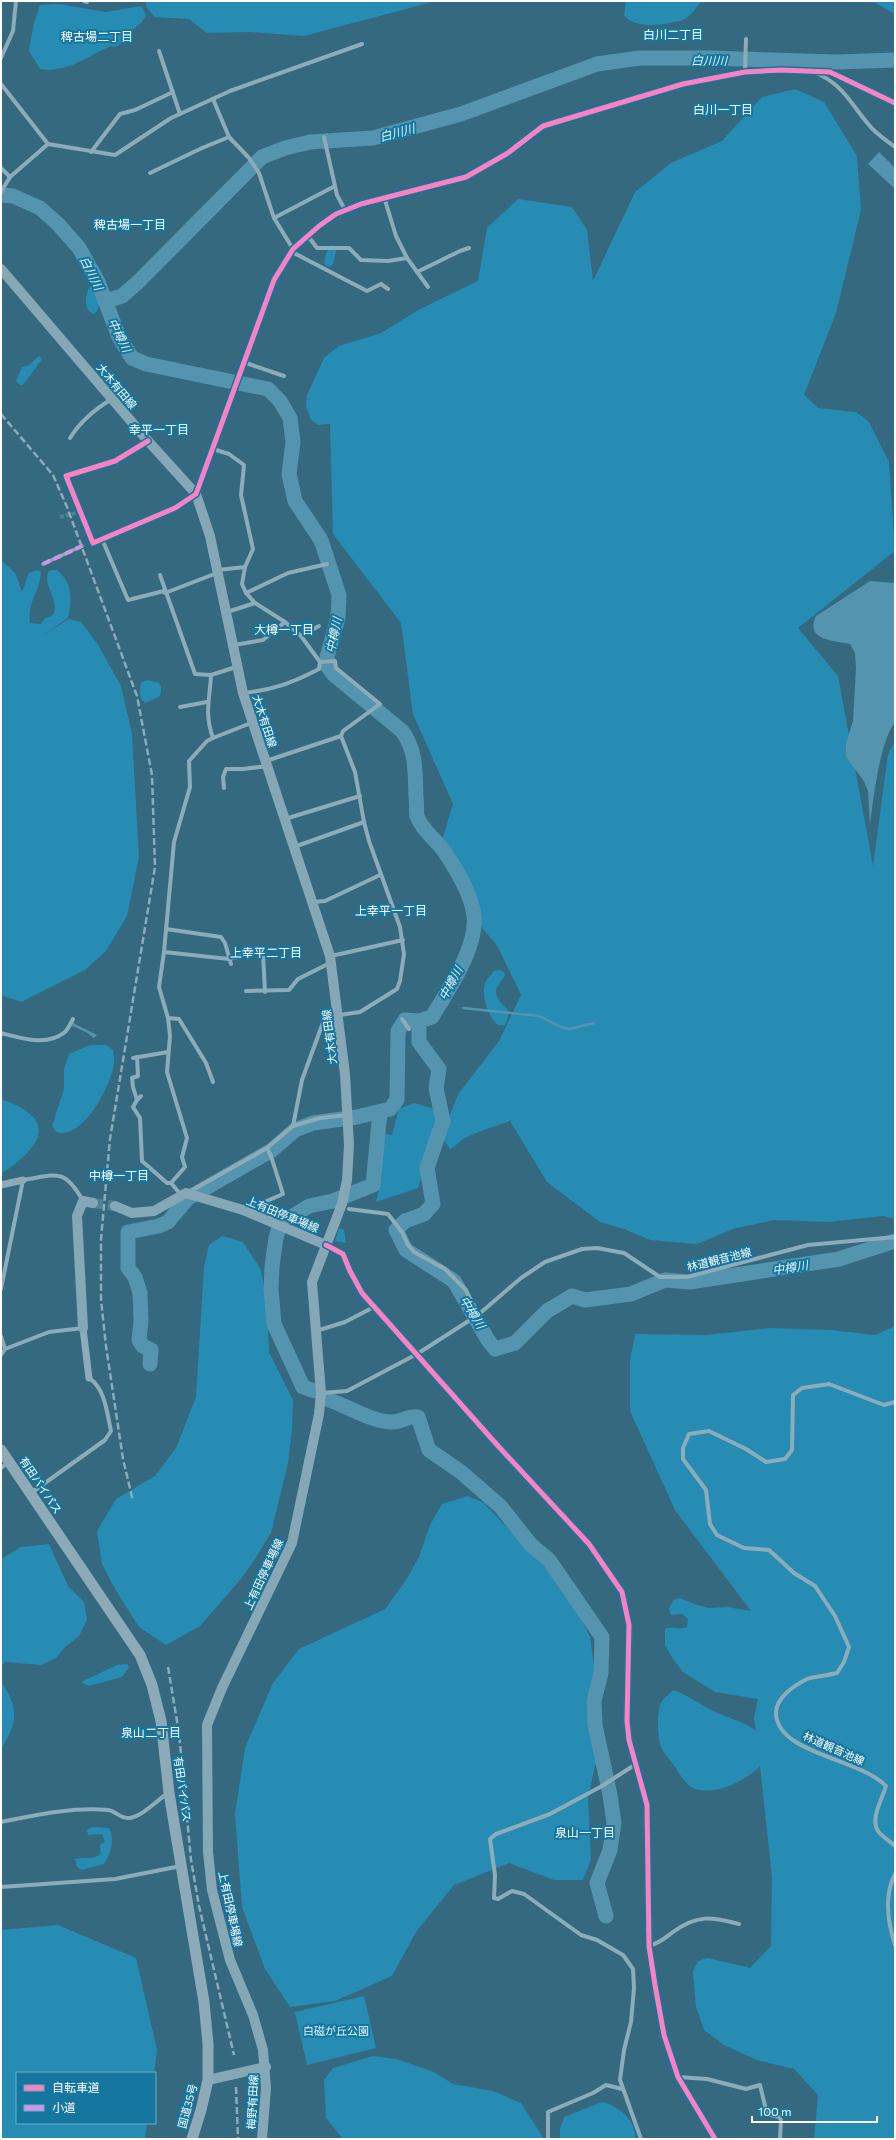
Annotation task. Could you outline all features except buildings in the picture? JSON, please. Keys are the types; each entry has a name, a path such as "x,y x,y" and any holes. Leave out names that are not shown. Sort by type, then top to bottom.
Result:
{"highway":[{"name":"有田バイパス","path":"1,1450 5,1465 30,1493 140,1655 152,1685 161,1721 169,1793 204,2002 208,2044 208,2080"},
{"name":"国道35号","path":"192,2139 208,2080"}],"main road":[{"name":"大木有田線","path":"1,269 148,441 196,494 210,536 236,667 251,723 313,902 330,960 338,1016 348,1115 347,1180 342,1204 326,1245"},
{"name":"上有田停車場線","path":"184,1194 244,1211 326,1245 312,1282 321,1393 319,1414 292,1542 222,1688 208,1725 208,1852 212,1890 230,1960 260,2034 266,2067"},
{"path":"115,1206 132,1213 154,1211 184,1194"},
{"path":"83,1328 77,1216 88,1202"},
{"path":"208,2080 266,2067"},
{"name":"梅野有田線","path":"262,2139 266,2067"}],"street":[{"path":"1,58 13,31 16,1"},
{"path":"745,72 746,39"},
{"path":"1,84 48,144 115,155 180,114 213,99 250,83 362,44"},
{"path":"159,51 180,114"},
{"path":"811,71 828,78 843,91 878,135 895,147"},
{"path":"88,545 175,508 196,494 274,280 292,251 336,214 384,197 466,176 480,170 508,153 543,126 683,84 745,72 830,72 895,103"},
{"path":"91,152 120,114 135,110 173,92"},
{"path":"213,99 229,137 249,158 259,173 274,218 292,251 367,291 381,284 388,288"},
{"path":"150,174 202,148 229,137"},
{"path":"324,137 335,186 344,210"},
{"path":"2,189 10,177 48,144"},
{"path":"1,168 10,177"},
{"path":"274,218 335,186"},
{"path":"384,197 396,236 407,258 428,287"},
{"path":"308,236 317,248 349,248 361,260 388,261 407,258"},
{"path":"417,272 469,248"},
{"path":"243,362 284,376"},
{"path":"70,438 99,406 112,399"},
{"path":"93,542 66,476 115,461 148,441"},
{"path":"213,449 229,454 244,465 241,495 253,549 245,567 242,584 246,593 255,603 285,622 300,636 321,662"},
{"path":"102,539 128,600 165,592 217,572 245,567"},
{"path":"42,564 82,546"},
{"path":"246,593 288,573 327,564"},
{"path":"160,575 196,674 211,675 236,667"},
{"path":"225,612 255,603"},
{"path":"232,645 263,640 285,622"},
{"path":"300,636 319,626"},
{"path":"224,788 223,777 226,769 242,769 266,763 341,736 343,731 367,715 380,704 336,668 334,660 321,662"},
{"path":"243,693 269,690 319,669 321,662"},
{"path":"211,675 207,702 208,725 213,738"},
{"path":"180,707 207,702"},
{"path":"171,1183 184,1167 182,1157 187,1138 167,1072 170,1036 168,1018 159,987 164,952 174,842 190,787 188,761 207,741 251,723"},
{"path":"293,1126 302,1080 325,1017 360,1012 396,989 400,981 404,954 403,940 396,913 380,875 364,822 354,772 341,736"},
{"path":"284,819 360,796"},
{"path":"293,847 364,822"},
{"path":"313,902 324,901 380,875"},
{"path":"166,929 222,937 230,962"},
{"path":"246,991 265,992 289,990 298,979 330,960 403,940"},
{"path":"164,952 230,962 254,953 263,954 265,992"},
{"path":"168,1018 179,1019 206,1063 213,1082"},
{"path":"1,1034 43,1041 55,1038 66,1032 73,1019"},
{"path":"402,1019 409,1029"},
{"path":"137,1100 132,1078 138,1076 135,1057 168,1052"},
{"path":"141,1096 133,1107 140,1118 142,1161 167,1183 171,1183 184,1194 267,1149 293,1126 320,1118 348,1115"},
{"path":"244,1211 283,1194 271,1156 267,1149"},
{"path":"1,1185 22,1180 61,1176 72,1183 88,1202"},
{"path":"1,1289 22,1180"},
{"path":"321,1393 347,1391 417,1354 478,1315 466,1290 445,1269 414,1252 388,1214 349,1209"},
{"name":"林道観音池線","path":"417,1354 478,1315 521,1278 545,1262 582,1249 597,1248 624,1253 660,1277 687,1277 808,1245 895,1237"},
{"path":"326,1245 343,1254 362,1293 499,1448 589,1544 622,1592 629,1625 626,1721 628,1740 647,1805 649,1946 664,2035 678,2077 715,2139"},
{"path":"315,1331 345,1322 375,1306"},
{"path":"1,1355 5,1349 49,1332 83,1328 88,1378 96,1383 103,1398 111,1431 105,1440 30,1493"},
{"path":"1,1336 5,1349"},
{"name":"林道観音池線","path":"895,1402 884,1405 829,1384 802,1388 793,1395 792,1450 784,1459 766,1462 746,1449 709,1431 689,1434 683,1448 683,1459 706,1490 710,1524 716,1535 744,1548 769,1550 794,1573 815,1586 835,1616 849,1648 844,1662 837,1673 822,1678 808,1679 782,1698 776,1710 776,1722 788,1737 808,1749 869,1773 886,1786 875,1817 875,1826 879,1833 895,1846"},
{"path":"636,1764 602,1786 550,1814 496,1834 490,1838 495,1875 494,1898 498,1899 512,1891 524,1894 581,1935 597,1940 623,1955 633,1969 634,1988 631,2022 620,2068 620,2080 641,2139"},
{"path":"1,1822 34,1815 75,1810 110,1810 122,1818 131,1818 145,1811 169,1793"},
{"path":"1,1887 115,1879 182,1866"},
{"path":"895,1874 888,1903 888,1915 895,1945"},
{"path":"649,1946 660,1943 691,1920 715,1918 739,1924"},
{"path":"678,2077 707,2078 746,2090 760,2085 767,2114 779,2117 781,2120 780,2139"},
{"path":"548,2139 548,2112 593,2093 606,2085 622,2089"}],"green space":[{"path":"146,1 436,1 304,36 250,32 207,33 189,19 155,17 146,7"},
{"path":"626,1 702,1 685,19 670,23 652,25 636,23 629,20 624,15"},
{"path":"872,1 895,1 895,14"},
{"path":"59,4 105,12 141,6 146,15 121,43 115,47 110,46 85,59 59,69 40,69 29,51 33,27 40,5"},
{"path":"795,89 824,102 857,156 861,210 836,313 804,395 818,408 856,412 869,422 889,462 895,551 798,628 838,676 873,866 888,754 895,741 895,1219 884,1216 828,1222 774,1220 733,1229 697,1244 650,1240 624,1229 600,1222 547,1182 510,1121 465,1138 450,1149 441,1135 459,1093 499,1041 521,995 498,947 468,910 441,844 453,804 413,714 401,623 333,534 330,424 318,425 311,420 306,406 307,395 324,358 339,346 381,333 420,309 478,281 487,228 518,199 572,207 587,230 593,281 635,192 671,163 722,141 762,97"},
{"path":"332,245 337,248 333,264 330,267 325,265 325,257"},
{"path":"90,286 94,287 99,305 94,314 88,309 86,302"},
{"path":"39,356 42,359 23,385 20,385 16,381 22,367 28,366"},
{"path":"1,560 15,573 22,592 29,573 37,570 41,572 30,609 30,623 41,624 44,619 53,615 55,609 47,578 48,572 51,570 57,570 62,575 69,586 70,592 68,618 42,636 69,619 81,622 97,643 121,686 132,734 139,857 127,916 106,951 85,970 21,1002 1,995"},
{"path":"147,680 159,683 161,691 159,697 145,703 141,697 140,689 141,683"},
{"path":"500,970 505,973 497,988 496,995 508,1010 508,1017 505,1025 498,1025 491,1017 486,1005 484,992 486,981 494,971"},
{"path":"90,1045 106,1045 113,1050 114,1061 108,1084 86,1120 76,1128 66,1132 56,1132 52,1126 64,1089 64,1069 69,1054"},
{"path":"1,1099 12,1103 29,1113 35,1120 38,1127 38,1135 34,1144 26,1154 1,1173"},
{"path":"414,1103 435,1109 439,1122 418,1188 376,1202 382,1177 378,1175 385,1134 392,1135 399,1109"},
{"path":"339,1228 344,1230 346,1243 335,1241"},
{"path":"222,1236 243,1242 261,1270 267,1305 269,1352 293,1400 292,1430 288,1463 271,1533 253,1562 240,1580 200,1626 166,1645 139,1627 115,1589 102,1564 97,1531 116,1499 155,1476 176,1448 196,1397 204,1267 209,1245"},
{"path":"895,1326 895,2139 814,2139 818,2095 794,2069 757,2060 724,2045 704,2030 696,2007 693,1971 698,1961 708,1958 750,1968 771,1946 772,1877 760,1766 754,1772 729,1786 710,1790 693,1788 682,1778 662,1749 658,1732 660,1706 662,1701 673,1690 756,1731 754,1718 758,1699 715,1692 683,1672 665,1645 665,1629 687,1627 688,1619 682,1614 671,1615 669,1608 674,1600 680,1598 709,1608 727,1607 751,1611 675,1510 630,1411 630,1361 635,1334 705,1335 771,1328 831,1330 875,1335"},
{"path":"468,1496 484,1503 539,1561 565,1585 590,1637 597,1688 599,1747 588,1799 591,1859 583,1880 554,1880 509,1863 454,1885 416,1932 392,1976 335,2001 290,2007 265,1969 242,1907 235,1814 245,1748 273,1683 299,1649 385,1609 406,1580 419,1557 430,1525 442,1504"},
{"path":"49,1544 68,1586 84,1602 87,1620 79,1636 65,1647 56,1658 41,1665 5,1662 1,1666 1,1559 21,1547"},
{"path":"127,1664 129,1667 122,1677 89,1686 82,1683 83,1681 117,1665"},
{"path":"1,1681 11,1700 14,1715 11,1731 1,1750"},
{"path":"93,1827 109,1828 112,1842 109,1856 104,1864 82,1870 77,1867 75,1859 95,1857 101,1853 100,1845 105,1842 102,1834 88,1835 87,1830"},
{"path":"58,1925 136,1958 157,2050 154,2072 16,2072 16,2124 147,2124 145,2139 1,2139 1,1930"},
{"name":"白磁が丘公園","path":"364,1996 376,2048 307,2065 295,2012"},
{"path":"373,2056 396,2059 434,2072 453,2084 493,2091 521,2103 544,2139 343,2139 326,2118 324,2080 333,2068"},
{"path":"602,2102 620,2110 625,2115 633,2126 635,2139 560,2139 560,2129 564,2117"}],"shaded area":[{"path":"879,152 895,168 895,189 868,164"},
{"path":"870,581 895,583 895,723 885,742 881,756 870,825 868,791 864,781 846,757 846,743 853,721 856,668 855,653 850,644 829,640 817,635 814,630 814,624 816,616"},
{"path":"73,1023 97,1035 94,1038 86,1032 72,1026"}],"waterway":[{"name":"白川川","path":"106,301 122,296 137,283 262,157 285,148 310,142 373,138 461,114 597,64 640,58 710,58 837,62 895,60"},
{"name":"中樽川","path":"1,195 13,196 40,208 58,224 79,248 98,282 119,337 132,358 146,364 268,389 280,401 290,418 293,442 289,474 295,501 321,540 339,595 338,618 327,657 328,667 333,674 402,731 407,739 413,754 417,816 426,831 443,849 451,861 467,891 474,915 474,927 467,954 432,1017 419,1021 405,1020 398,1031 397,1100 390,1109 357,1117 313,1123 295,1130 272,1150 188,1198 168,1222 159,1226 128,1232 128,1268 135,1277 140,1293 141,1321 139,1340 143,1346 151,1350 150,1364"},
{"path":"463,1008 539,1016 561,1027 569,1029 594,1023"},
{"name":"中樽川","path":"419,1021 419,1042 439,1069 436,1088 443,1121 427,1168 433,1204 424,1214 405,1221 396,1230 406,1250 454,1281 488,1340 495,1349 515,1343 547,1311 572,1296 585,1300 631,1294 665,1280 690,1282 839,1259 895,1241"},
{"path":"315,1391 303,1387 274,1324 271,1290 272,1266 276,1238 280,1224 309,1206 333,1201 373,1185 380,1112"},
{"path":"327,1399 383,1421 395,1422 411,1417 418,1417 429,1450 461,1472 501,1507 531,1545 549,1560 602,1637 601,1673 594,1701 595,1725 610,1795 614,1823 610,1850 597,1883 606,1916"}],"tunnel":[{"path":"60,517 80,512"},
{"path":"93,1203 115,1206"}],"railway":[{"path":"1,414 53,475 67,507 137,696 152,775 155,867 110,1139 101,1239 101,1300 106,1346 123,1459 133,1501"},
{"path":"168,1667 179,1733 191,1860 199,1906 234,2055"},
{"path":"236,2087 238,2139"}],"marked path":[{"path":"43,564 82,546"}],"cycle path":[{"path":"148,441 115,461 66,476 93,543 175,508 196,494 274,280 293,249 319,226 336,214 361,204 466,177 508,153 543,126 683,84 745,72 781,70 830,72 895,103"},
{"path":"326,1245 343,1254 362,1293 499,1447 589,1544 622,1592 629,1625 627,1721 629,1740 647,1805 649,1946 655,1985 664,2035 678,2077 715,2139"}],"district":[{"name":"白川二丁目","path":"673,34"},
{"name":"稗古場二丁目","path":"97,36"},
{"name":"白川一丁目","path":"723,109"},
{"name":"稗古場一丁目","path":"130,224"},
{"name":"幸平一丁目","path":"159,429"},
{"name":"大樽一丁目","path":"284,629"},
{"name":"上幸平一丁目","path":"391,910"},
{"name":"上幸平二丁目","path":"266,952"},
{"name":"中樽一丁目","path":"119,1175"},
{"name":"泉山二丁目","path":"151,1732"},
{"name":"泉山一丁目","path":"585,1832"}]}
